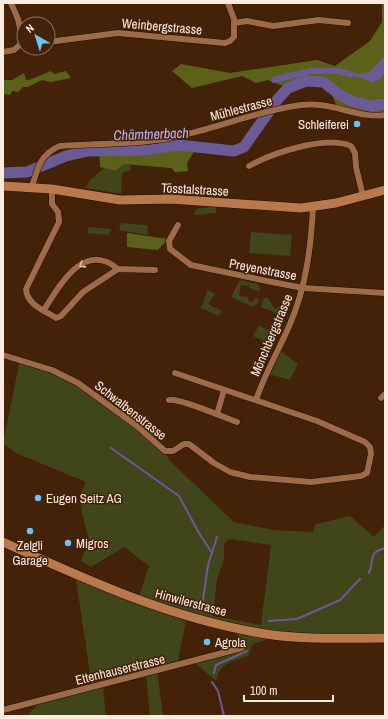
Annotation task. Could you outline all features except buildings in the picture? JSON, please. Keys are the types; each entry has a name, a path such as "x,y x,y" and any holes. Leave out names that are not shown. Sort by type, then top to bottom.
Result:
{"main road":[{"name":"Tösstalstrasse","path":"3,186 52,189 120,200 170,199 300,208 313,207 385,190"},
{"name":"Hinwilerstrasse","path":"3,542 107,589 173,613 276,635 385,638"}],"street":[{"path":"11,3 17,16"},
{"name":"Weinbergstrasse","path":"56,41 120,33 225,42 230,41 234,37 234,23 233,13 228,3"},
{"path":"234,23 247,21 273,26 319,20 348,23"},
{"path":"3,52 16,48"},
{"name":"Mühlestrasse","path":"32,187 35,174 42,159 50,150 60,146 163,139 187,135 266,112 315,104 332,105 365,115 385,114"},
{"path":"249,166 262,159 302,146 320,142 345,143 351,146 355,153 356,167 363,196"},
{"path":"52,189 52,204 58,212 59,222 26,289 26,297 32,303 56,318 61,316 83,292 118,269"},
{"name":"Mönchbergstrasse","path":"256,400 263,379 290,324 302,288 310,247 313,207"},
{"name":"Preyenstrasse","path":"178,225 169,241 170,249 191,265 302,288 385,293"},
{"path":"44,310 62,281 90,260 107,262 118,269 155,270"},
{"name":"Schwalbenstrasse","path":"3,355 52,370 78,383 137,426 165,451 173,451 184,444 189,444 214,463 230,472 250,477 311,482 361,476 367,473 371,454 370,446 365,442 317,421 175,373"},
{"path":"217,414 224,390"},
{"path":"169,400 172,399 184,402 237,422"},
{"name":"Ettenhauserstrasse","path":"3,710 242,648"}],"green space":[{"path":"382,3 385,3 385,115 337,107 328,89 319,81 307,81 288,88 268,80 256,83 242,76 192,88 172,71 181,64 230,73 317,60 335,66 370,41 382,22"},
{"path":"51,71 54,74 66,71 71,78 51,82 42,80 28,87 23,87 18,92 12,91 10,95 3,94 3,80 12,80 24,73 26,80 29,80"},
{"path":"183,140 184,148 195,150 187,163 188,171 175,172 171,168 124,164 115,171 100,167 99,148"},
{"path":"124,164 130,165 131,170 122,173 121,194 86,188 90,180 104,168 115,171"},
{"path":"216,206 216,213 194,215 196,209"},
{"path":"121,223 147,225 148,235 119,230"},
{"path":"88,227 111,229 109,235 88,233"},
{"path":"251,232 292,235 290,256 249,253"},
{"path":"127,233 168,239 158,250 127,247"},
{"path":"240,280 258,284 260,288 259,292 249,288 250,286 241,285 239,296 249,297 248,301 253,302 256,298 259,299 257,304 253,307 231,297"},
{"path":"208,290 215,294 208,304 222,311 218,316 201,308"},
{"path":"284,295 292,296 285,317 261,307 264,298 268,298 275,309 287,301"},
{"path":"259,325 276,335 272,345 253,336"},
{"path":"281,351 298,364 290,380 269,374"},
{"path":"20,360 78,383 165,451 169,460 234,522 273,530 313,532 316,524 350,516 374,537 385,525 385,638 280,635 253,644 248,656 223,666 216,681 194,662 242,648 235,627 187,616 177,666 157,671 163,716 150,716 146,674 92,687 76,579 138,600 149,566 124,547 91,567 81,561 89,540 82,514 80,494 86,482 16,453 3,443","holes":["229,539 271,545 261,625 213,616 217,579 224,559 224,544"]},
{"path":"103,687 106,716 27,716 39,703"}],"shaded area":[{"path":"385,55 385,73 379,80 372,83 363,78 344,75 345,72 360,74 368,72 376,66"}],"waterway":[{"path":"274,80 310,71 338,71 351,74"},
{"name":"Chämtnerbach","path":"3,173 27,172 66,156 88,151 144,150 178,145 234,151 244,147 277,100 288,88 306,81 323,82 340,95 352,101 370,106 385,104"},
{"path":"111,448 179,496 199,533 212,553"},
{"path":"202,607 208,565 217,537"},
{"path":"369,573 372,557 376,552 385,548"},
{"path":"269,621 297,619 340,600 360,579"},
{"path":"214,673 216,665 247,651"},
{"path":"212,682 218,691 224,716"}],"place":[{"name":"Schleiferei","path":"357,124"},
{"name":"Eugen Seitz AG","path":"38,498"},
{"name":"Zelgli Garage","path":"30,531"},
{"name":"Migros","path":"68,543"},
{"name":"Agrola","path":"207,642"}]}
